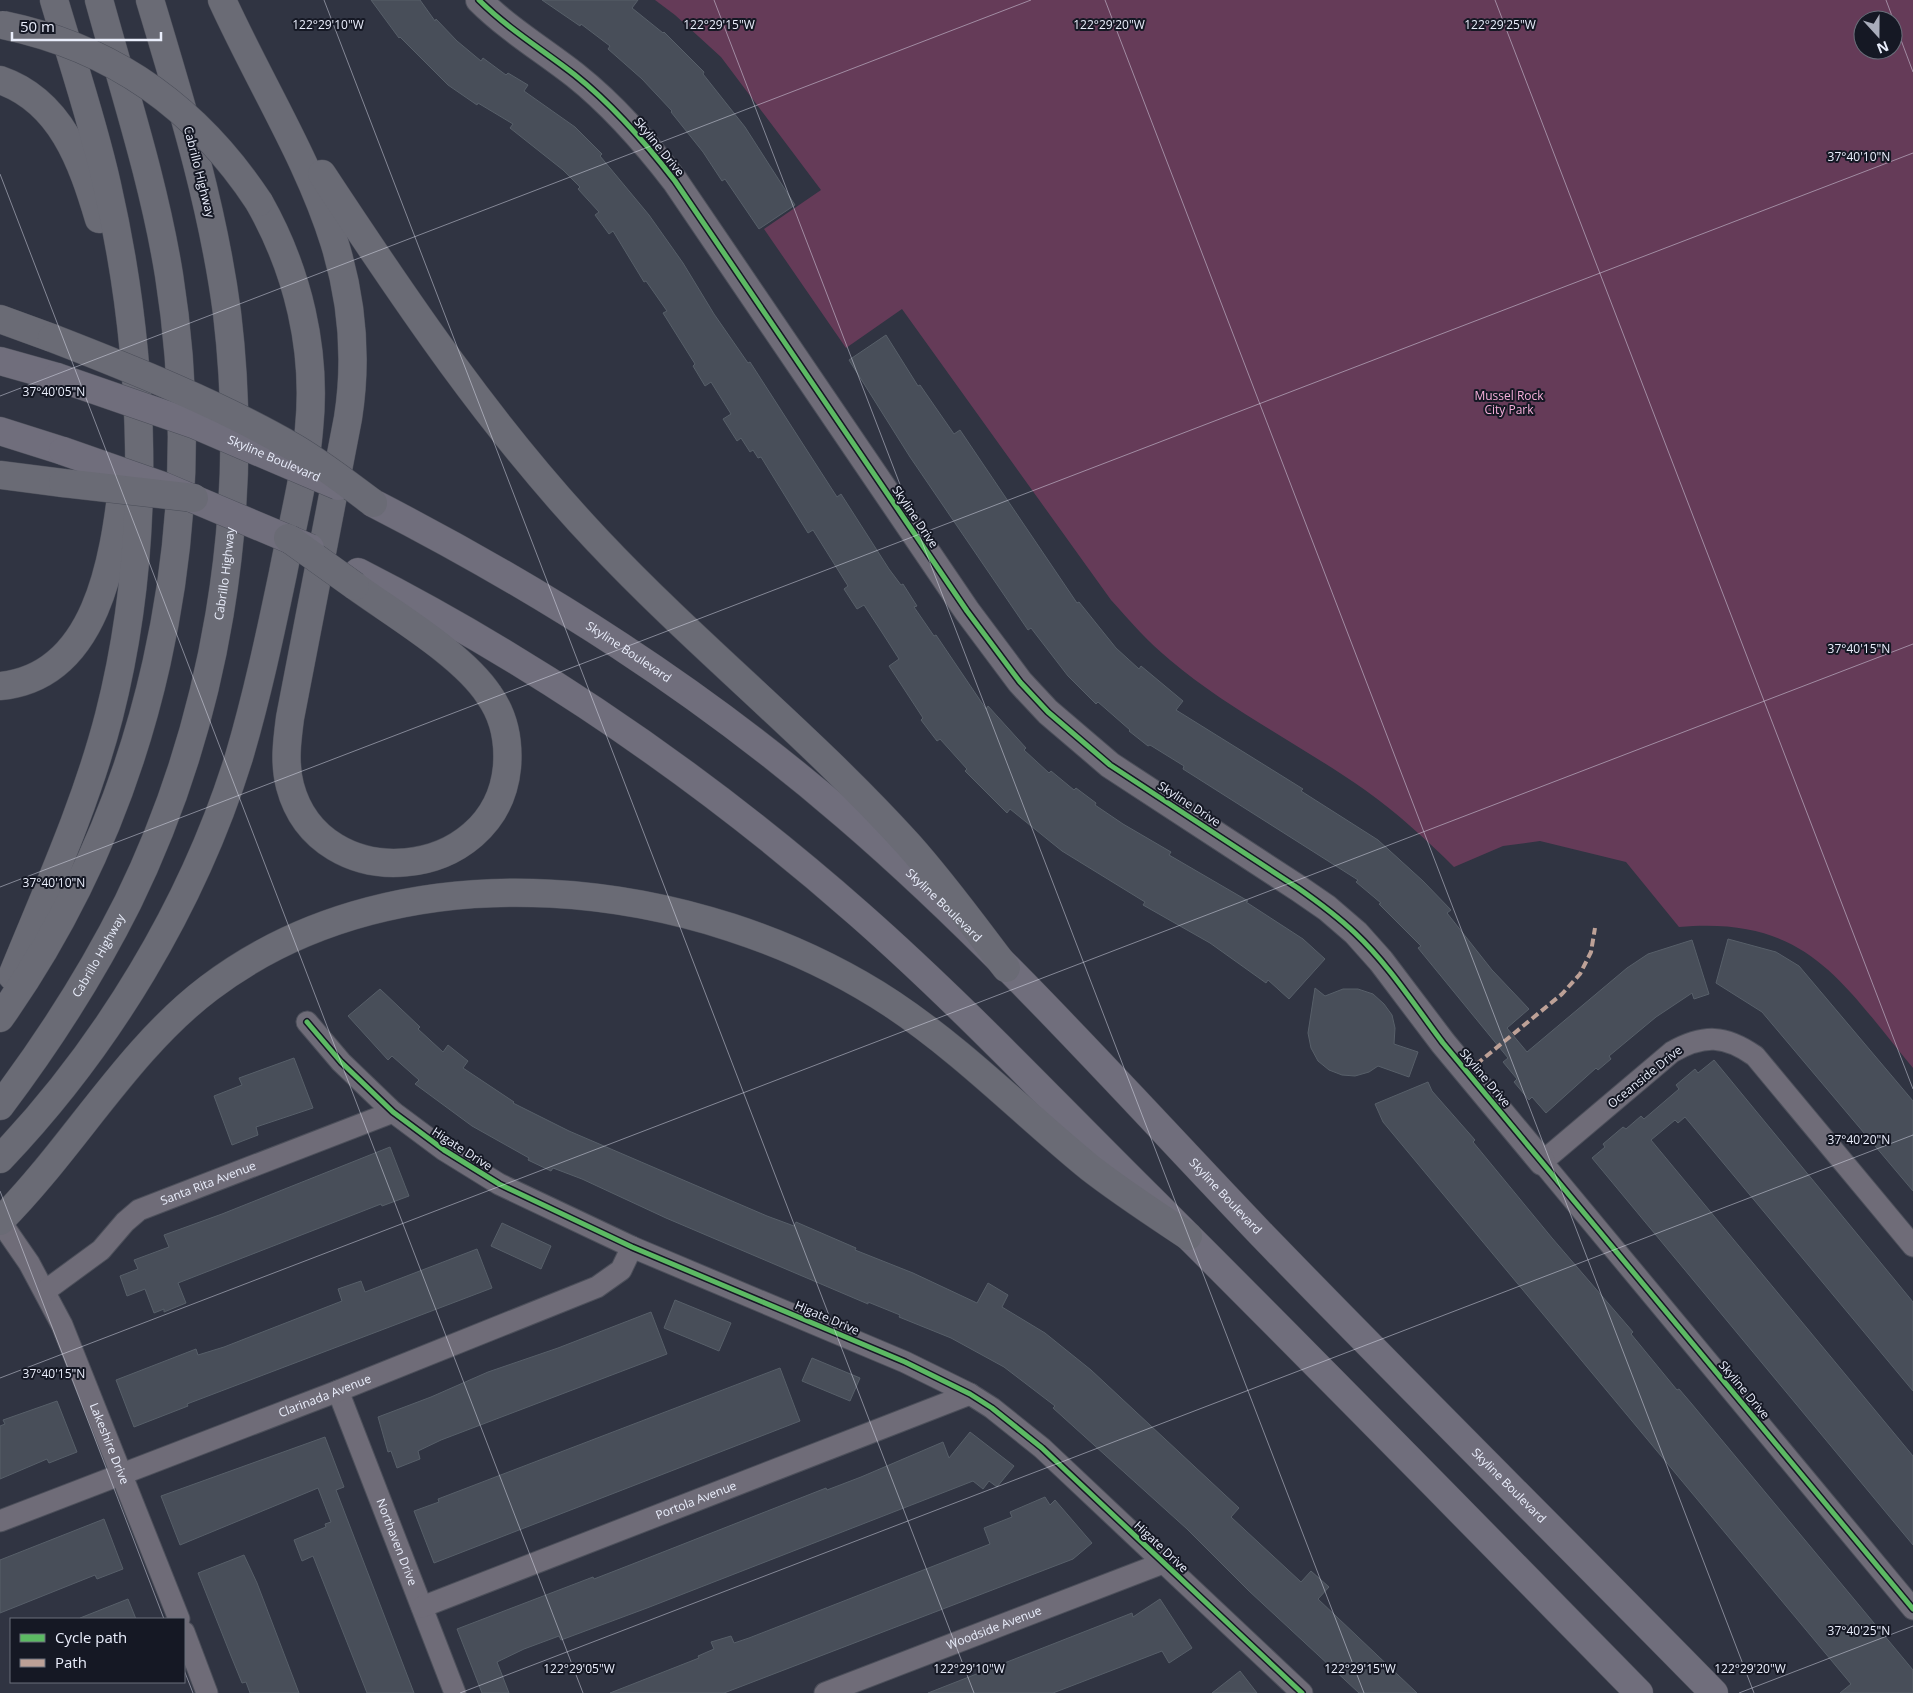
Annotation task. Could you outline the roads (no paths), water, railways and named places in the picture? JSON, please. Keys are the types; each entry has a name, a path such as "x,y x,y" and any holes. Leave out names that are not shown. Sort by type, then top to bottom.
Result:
{"highway":[{"path":"0,1005 81,806 100,748 117,682 127,626 136,534 138,456 136,383 130,328 108,188 54,0"},
{"path":"0,1018 35,965 76,890 98,844 126,773 139,733 160,650 169,600 179,523 182,400 169,275 152,191 99,0"},
{"name":"Cabrillo Highway","path":"0,1106 44,1045 90,974 129,900 147,859 178,780 202,698 225,570 234,446 232,376 226,313 204,187 150,0"},
{"path":"222,0 326,216 342,265 353,331 353,373 348,418 290,718 286,749 290,785 306,820 320,835 336,846 374,861 405,864 436,856 464,841 486,818 498,797 506,774 505,732 497,706 475,676 356,579 288,538"},
{"path":"0,1159 62,1086 108,1024 152,953 173,914 224,800 261,676 305,463 310,427 311,392 307,343 294,282 280,242 259,202 236,169 210,139 174,104 137,78 100,56 70,44 1,25"},
{"path":"243,42 321,172 399,292 460,377 535,469 625,570 901,836 1006,968"},
{"path":"0,80 22,90 40,102 55,118 68,139 93,202 130,328"},
{"path":"0,318 147,377 267,434 311,459 373,503"},
{"path":"0,686 24,682 54,667 78,643 93,613 115,531 136,383"},
{"path":"0,475 194,498"},
{"path":"0,1221 62,1152 142,1052 173,1019 227,976 283,943 347,918 410,903 493,894 580,896 660,908 720,924 786,948 857,983 892,1004 943,1042 1092,1169 1188,1236"}],"main road":[{"name":"Skyline Boulevard","path":"0,361 57,377 201,427 314,475 373,503 526,585 641,658 713,709 851,820 913,877 1006,968 1297,1270 1714,1693"},
{"path":"0,431 63,451 194,498 288,538"},
{"path":"356,579 445,618 536,671 619,726 736,811 831,890 892,943 1188,1236 1639,1693"}],"street":[{"name":"Skyline Drive","path":"479,0 519,35 576,76 602,99 652,152 674,181 967,611 1026,688 1080,741 1110,765 1298,888 1327,908 1356,933 1387,968 1443,1043 1913,1609"},
{"name":"Higate Drive","path":"307,1022 341,1062 393,1112 444,1150 499,1184 632,1247 905,1362 970,1394 1026,1434 1302,1693"},
{"name":"Oceanside Drive","path":"1542,1162 1672,1052 1689,1043 1707,1039 1723,1040 1740,1045 1755,1056 1913,1246"},
{"name":"Santa Rita Avenue","path":"45,1291 101,1250 125,1222 139,1210 393,1112"},
{"name":"Lakeshire Drive","path":"0,1221 45,1291 72,1348 179,1618"},
{"name":"Clarinada Avenue","path":"0,1521 338,1391 596,1287 621,1270 632,1247"},
{"name":"Northaven Drive","path":"338,1391 455,1693"},
{"name":"Portola Avenue","path":"422,1607 970,1394"},
{"name":"Woodside Avenue","path":"825,1693 1163,1563"},
{"path":"185,1635 204,1692"}],"park label":[{"name":"Mussel Rock City Park","path":"1509,403"}]}
